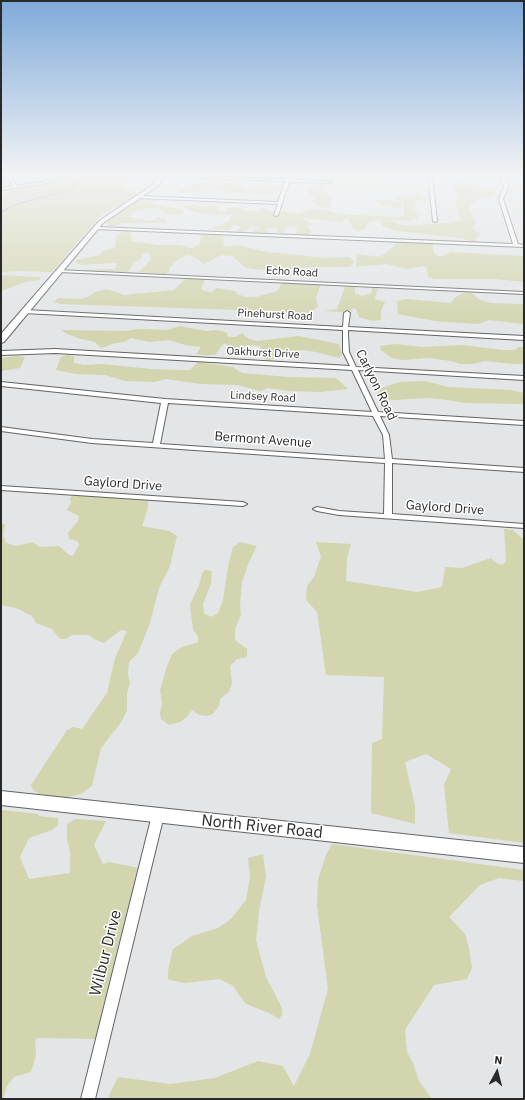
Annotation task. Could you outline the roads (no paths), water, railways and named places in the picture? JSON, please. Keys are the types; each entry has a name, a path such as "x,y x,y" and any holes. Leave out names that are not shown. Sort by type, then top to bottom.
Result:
{"main road":[{"path":"1,340 96,228"}],"street":[{"path":"510,226 516,246"},
{"path":"96,228 524,246"},
{"name":"Echo Road","path":"60,271 524,293"},
{"name":"Pinehurst Road","path":"26,312 524,338"},
{"name":"Carlyon Road","path":"347,313 344,346 352,368 377,413 386,435 389,461 388,516"},
{"name":"Oakhurst Drive","path":"1,353 55,351 524,378"},
{"name":"Lindsey Road","path":"1,384 165,401 524,423"},
{"path":"156,446 165,401"},
{"name":"Bermont Avenue","path":"1,428 92,441 524,470"},
{"name":"Gaylord Drive","path":"1,488 243,504"},
{"name":"Gaylord Drive","path":"317,509 340,513 524,526"},
{"name":"North River Road","path":"1,798 524,855"},
{"name":"Wilbur Drive","path":"88,1099 158,815"}]}
